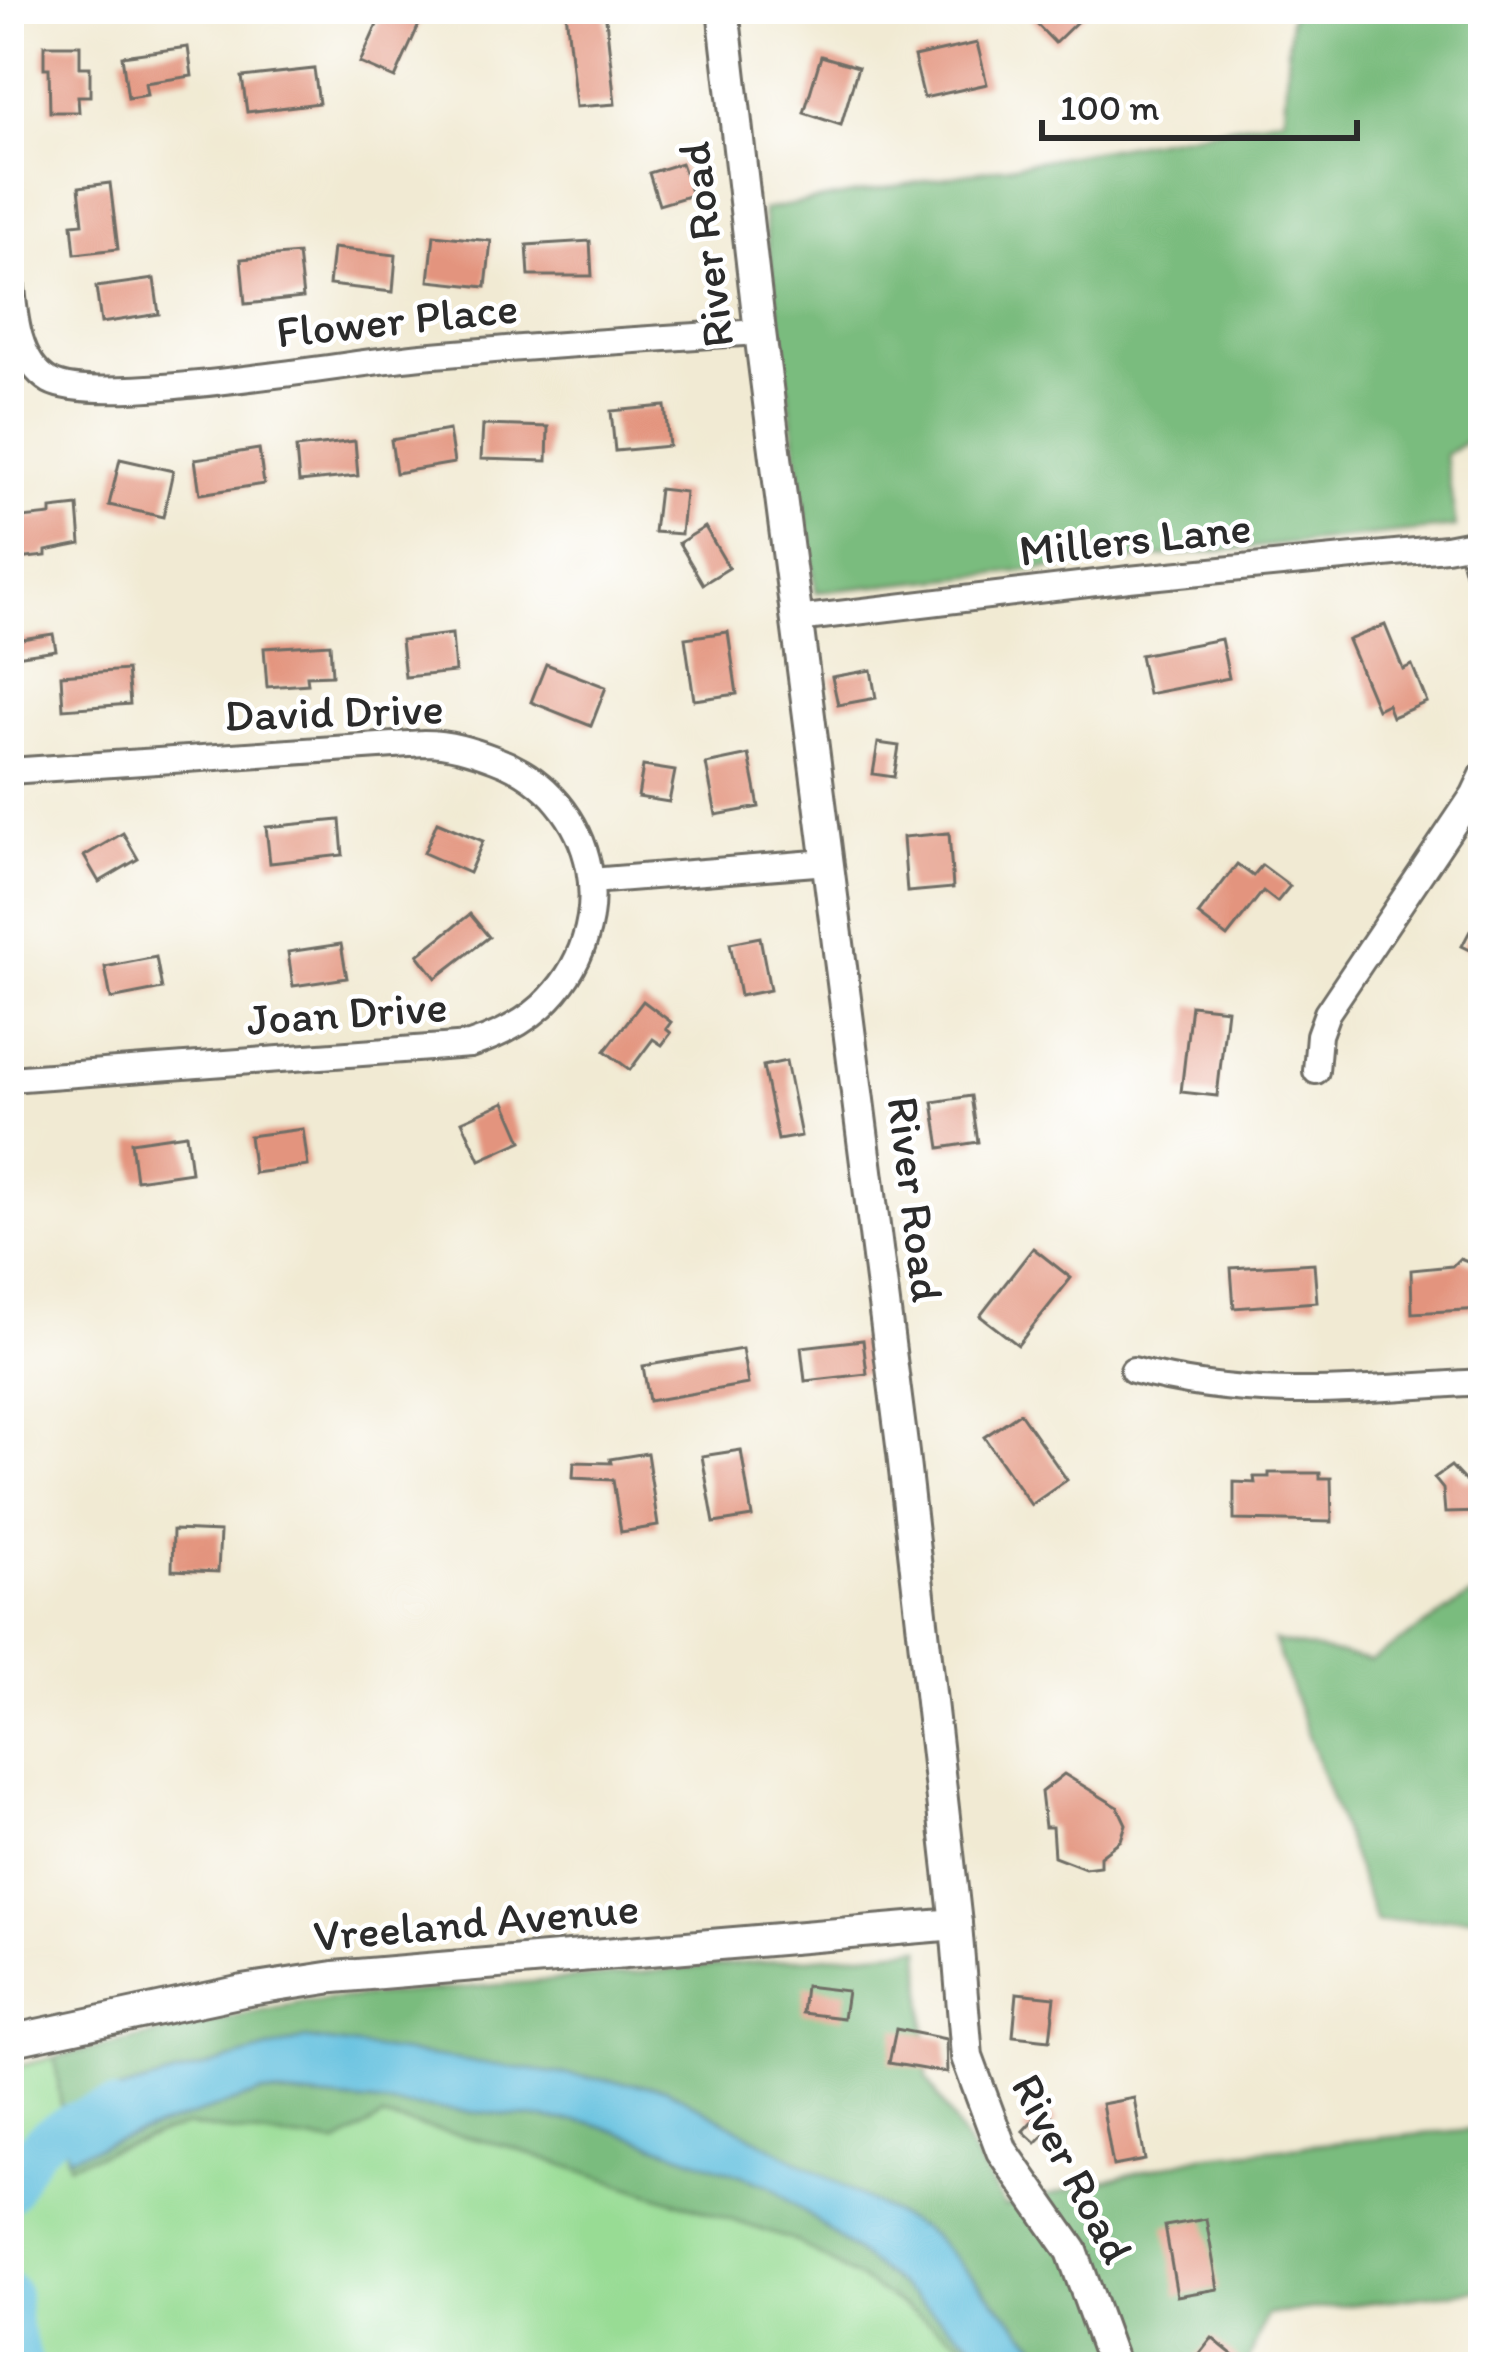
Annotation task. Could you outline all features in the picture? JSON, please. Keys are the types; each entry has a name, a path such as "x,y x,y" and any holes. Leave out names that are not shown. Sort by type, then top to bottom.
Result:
{"street":[{"name":"River Road","path":"723,9 903,1453 967,2057 990,2125 1017,2175 1072,2251 1114,2367"},
{"name":"Flower Place","path":"9,255 17,322 28,363 44,377 78,390 128,390 418,356 760,332"},
{"name":"Millers Lane","path":"797,620 1477,542"},
{"path":"1477,542 1483,589"},
{"name":"David Drive","path":"9,771 424,742 452,745 507,764 554,796 578,831 592,881"},
{"path":"1316,1071 1319,1034 1327,1013 1472,820 1483,775"},
{"path":"592,881 828,862"},
{"name":"Joan Drive","path":"9,1079 470,1046 523,1022 563,981 583,943 592,881"},
{"path":"1133,1370 1239,1392 1483,1382"},
{"name":"Vreeland Avenue","path":"9,2041 243,1990 334,1977 956,1924"}],"green space":[{"path":"1301,9 1483,9 1483,429 1445,455 1456,527 816,592 763,210 1284,117 1290,17"},
{"path":"1469,1597 1483,1598 1483,1916 1376,1922 1274,1641 1371,1661"},
{"path":"921,1948 927,2078 1005,2207 1202,2156 1483,2128 1483,2289 1267,2315 1246,2367 1059,2367 932,2235 665,2089 305,2039 61,2107 55,2057 304,2002"},
{"path":"55,2057 69,2164 186,2126 338,2144 382,2118 507,2146 796,2241 974,2349 989,2367 9,2367 9,2069"},
{"path":"262,2093 592,2123 770,2185 1004,2367 989,2367 974,2349 796,2241 507,2146 382,2118 338,2144 186,2126 69,2164 67,2157"}],"water":[{"path":"305,2039 665,2088 932,2235 1059,2367 1004,2367 770,2185 592,2123 262,2093 67,2157 61,2107"}],"building":[{"path":"384,9 426,9 395,78 360,63"},
{"path":"605,9 615,104 576,107 566,11"},
{"path":"1022,9 1090,9 1055,43"},
{"path":"977,43 987,84 924,98 914,57"},
{"path":"44,45 80,45 80,67 90,67 90,96 78,96 79,112 50,112"},
{"path":"188,47 192,76 145,83 147,95 128,98 122,56"},
{"path":"821,56 858,67 841,125 804,113"},
{"path":"314,69 319,103 247,112 242,77"},
{"path":"681,163 692,195 659,205 649,173"},
{"path":"110,183 118,249 75,254 72,224 83,223 79,187"},
{"path":"434,235 491,241 486,287 429,281"},
{"path":"590,241 592,276 529,276 527,245"},
{"path":"333,248 396,255 393,292 329,285"},
{"path":"298,254 303,298 245,304 241,259"},
{"path":"154,279 159,314 101,323 96,287"},
{"path":"665,406 669,446 615,451 611,411"},
{"path":"483,425 548,427 547,461 481,459"},
{"path":"449,430 454,463 396,473 391,440"},
{"path":"355,441 358,476 299,482 296,448"},
{"path":"259,449 264,484 200,494 195,459"},
{"path":"120,459 173,471 163,517 109,505"},
{"path":"659,489 685,492 681,534 654,532"},
{"path":"78,506 81,544 46,551 46,556 17,559 13,519"},
{"path":"705,527 729,568 703,584 679,543"},
{"path":"1385,625 1403,669 1412,665 1427,702 1392,717 1387,704 1377,709 1348,640"},
{"path":"728,632 737,694 694,700 685,638"},
{"path":"53,634 56,650 9,657 9,641"},
{"path":"452,634 455,672 405,677 401,640"},
{"path":"1221,639 1229,678 1148,694 1140,655"},
{"path":"330,644 332,675 307,676 308,684 267,687 264,648"},
{"path":"546,664 606,687 591,726 531,702"},
{"path":"127,670 130,704 63,709 61,675"},
{"path":"871,670 876,698 838,705 832,677"},
{"path":"878,743 899,746 894,777 873,774"},
{"path":"749,755 759,807 716,815 706,764"},
{"path":"643,766 675,771 669,802 638,797"},
{"path":"340,820 343,855 270,863 266,827"},
{"path":"437,822 483,841 469,873 424,853"},
{"path":"123,833 138,859 99,882 84,856"},
{"path":"949,833 953,888 907,892 903,837"},
{"path":"1237,864 1253,876 1262,865 1290,886 1277,902 1263,891 1227,937 1198,915"},
{"path":"1483,906 1483,956 1462,946"},
{"path":"470,914 489,937 436,978 418,955"},
{"path":"760,937 770,990 740,996 730,943"},
{"path":"341,944 347,978 293,986 288,952"},
{"path":"156,957 162,989 111,999 105,967"},
{"path":"643,1001 671,1022 666,1029 671,1033 662,1045 653,1039 630,1070 605,1051"},
{"path":"1191,1005 1227,1009 1217,1096 1181,1092"},
{"path":"786,1061 801,1136 778,1140 763,1066"},
{"path":"971,1096 978,1142 940,1148 933,1102"},
{"path":"505,1102 522,1141 480,1160 462,1121"},
{"path":"303,1129 308,1166 254,1173 249,1136"},
{"path":"186,1134 191,1172 136,1180 131,1142"},
{"path":"1033,1248 1071,1278 1018,1345 980,1316"},
{"path":"1460,1258 1483,1267 1483,1309 1412,1313 1411,1270 1452,1266"},
{"path":"1314,1263 1317,1302 1234,1308 1231,1268"},
{"path":"863,1340 867,1374 805,1381 801,1347"},
{"path":"742,1349 748,1384 649,1401 643,1366"},
{"path":"1020,1413 1067,1480 1031,1505 984,1437"},
{"path":"741,1450 752,1517 714,1523 702,1456"},
{"path":"647,1453 658,1526 621,1532 613,1480 573,1478 574,1462 611,1463 610,1459"},
{"path":"1451,1466 1465,1481 1483,1479 1483,1512 1445,1513 1443,1489 1434,1478"},
{"path":"1269,1473 1320,1473 1320,1478 1331,1478 1332,1522 1234,1520 1234,1482 1255,1483 1254,1477 1269,1477"},
{"path":"173,1530 220,1532 218,1572 172,1570"},
{"path":"1064,1774 1118,1807 1126,1824 1121,1840 1100,1856 1100,1866 1085,1868 1054,1856 1052,1827 1045,1827 1041,1792"},
{"path":"805,1986 847,1991 843,2018 802,2013"},
{"path":"1017,1993 1055,1997 1050,2040 1013,2036"},
{"path":"896,2029 946,2039 947,2073 889,2063"},
{"path":"1134,2098 1145,2160 1113,2166 1102,2104"},
{"path":"1044,2108 1057,2121 1036,2143 1023,2131"},
{"path":"1206,2219 1218,2289 1177,2296 1165,2226"},
{"path":"1212,2338 1248,2367 1189,2367"}],"waterway":[{"path":"9,2193 27,2159 48,2137 110,2109"},
{"path":"9,2293 11,2325 24,2367"}]}
